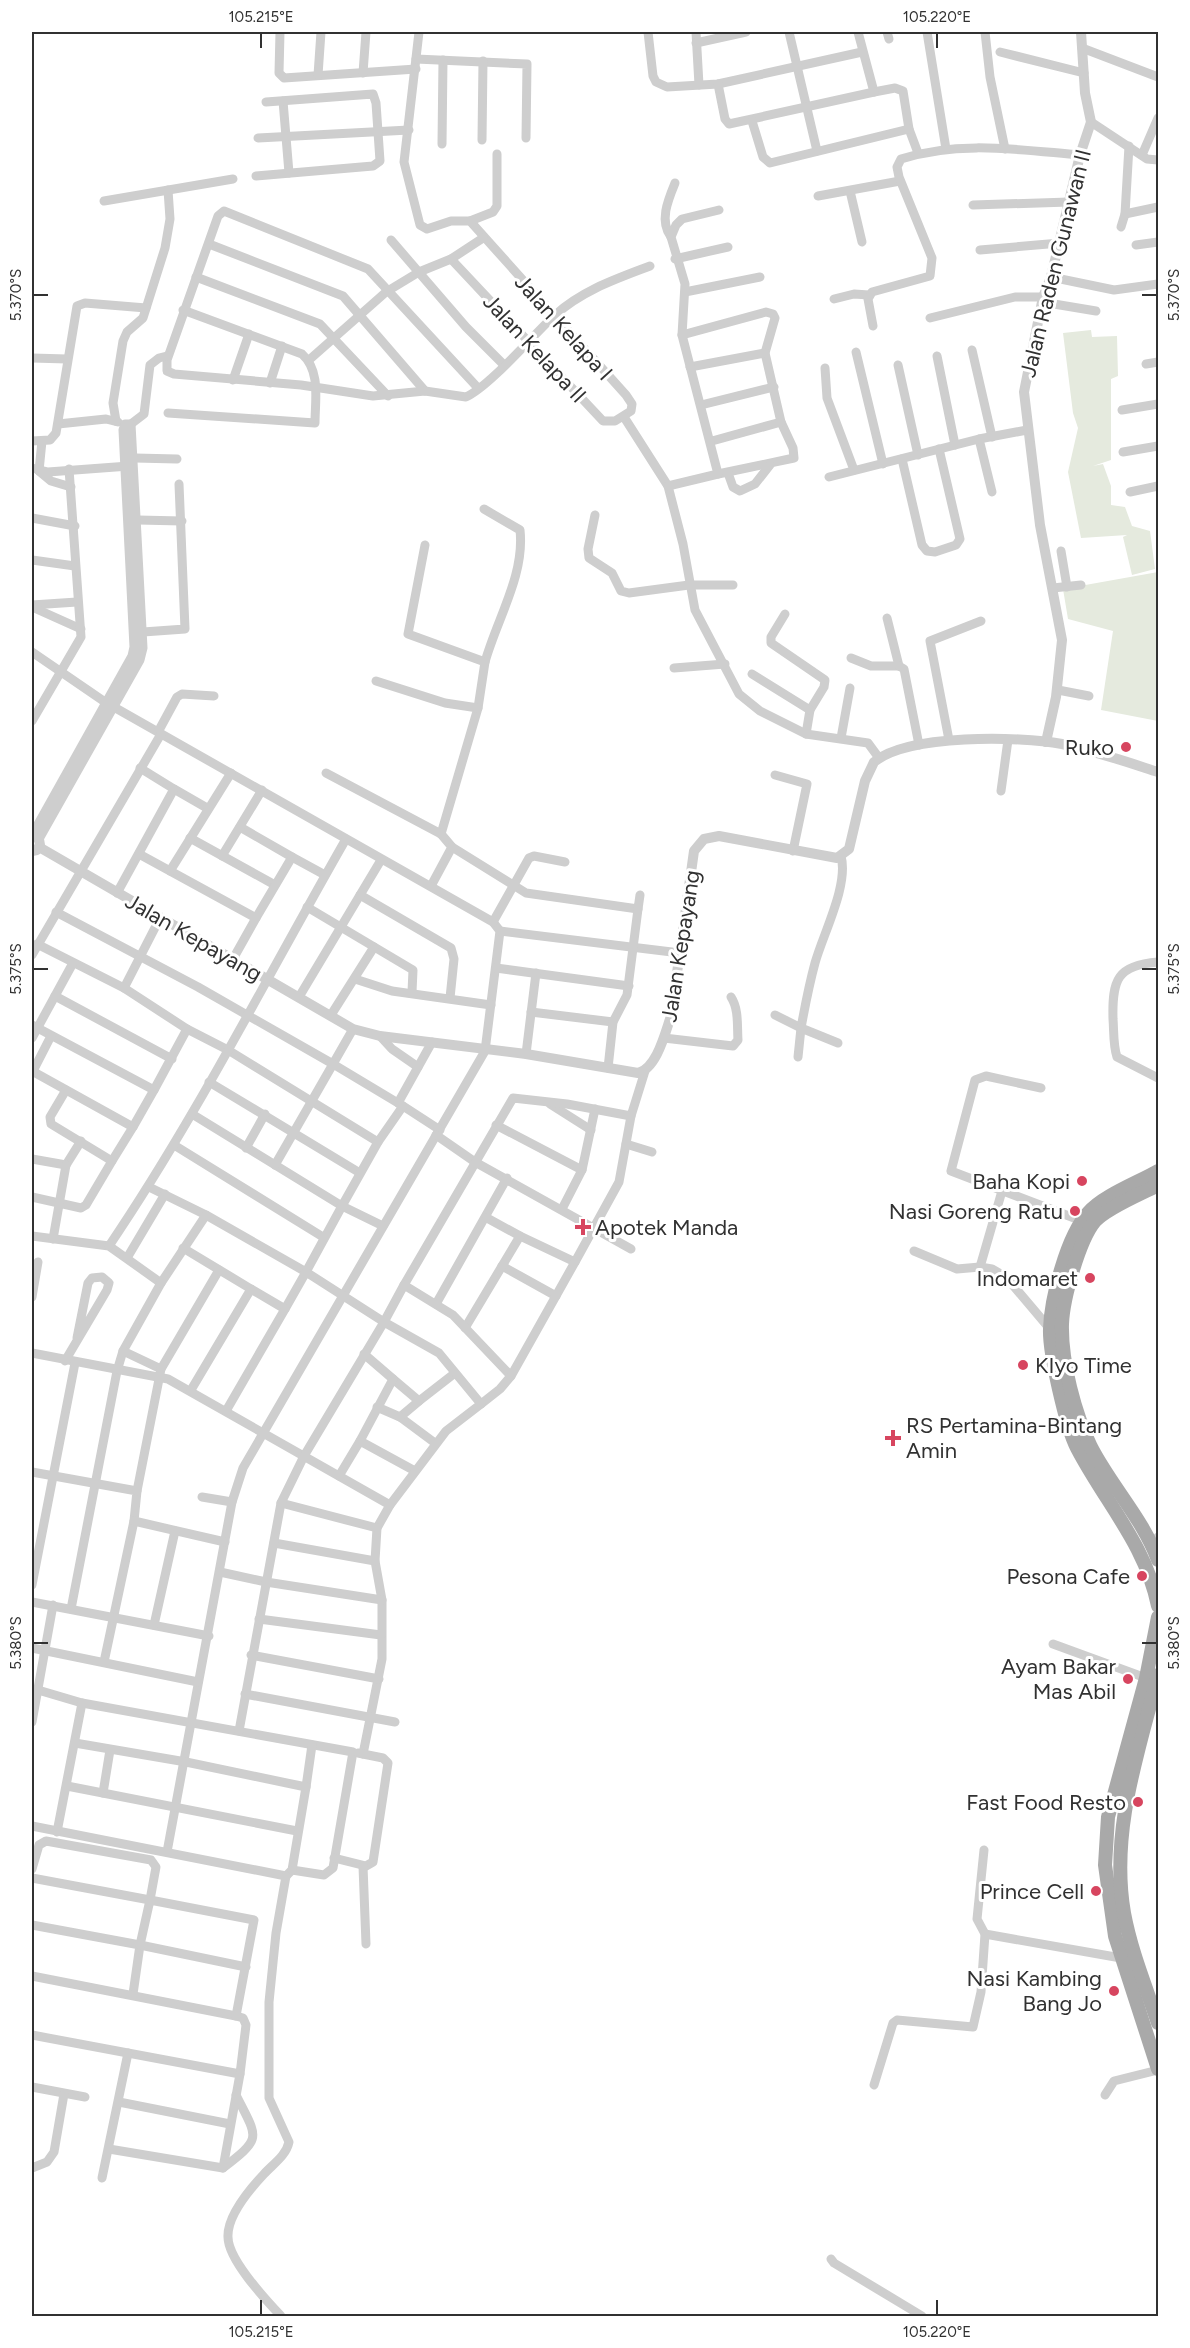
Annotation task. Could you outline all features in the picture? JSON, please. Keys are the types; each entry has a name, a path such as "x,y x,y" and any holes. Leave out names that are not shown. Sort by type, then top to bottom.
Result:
{"main road":[{"path":"1158,1171 1099,1204 1082,1221 1071,1238 1063,1263 1050,1329 1069,1429 1083,1460 1139,1548 1150,1575 1158,1606"},
{"path":"1158,1185 1095,1221 1081,1247 1074,1268 1062,1323 1072,1390 1083,1428 1099,1461 1155,1540 1158,1560"},
{"path":"1158,1617 1152,1676 1115,1819 1112,1865 1114,1936 1158,2069"},
{"path":"1112,1865 1130,1941 1158,2022"}],"street":[{"path":"280,32 280,76 292,78 416,69"},
{"path":"318,75 321,32"},
{"path":"363,73 366,32"},
{"path":"419,32 405,169 420,225 427,229 451,221 470,221 493,212 497,206 497,154"},
{"path":"648,32 651,70 656,82 667,87 718,84 862,52"},
{"path":"696,32 699,85"},
{"path":"696,43 746,32"},
{"path":"789,32 817,151"},
{"path":"858,32 874,92"},
{"path":"927,32 946,149"},
{"path":"985,32 990,77 1005,149"},
{"name":"Jalan Raden Gunawan II","path":"1046,742 1058,690 1062,640 1040,525 1024,392 1042,299 1052,277 1080,155 1091,122 1081,32"},
{"path":"1082,48 1158,77"},
{"path":"1000,52 1084,73"},
{"path":"416,58 527,64 526,138"},
{"path":"442,144 443,60"},
{"path":"482,140 483,61"},
{"path":"718,84 726,123 734,124 895,88 903,92 909,129 918,153"},
{"path":"256,176 378,164 381,157 376,98 370,93 267,102"},
{"path":"283,101 289,173"},
{"path":"1142,155 1158,118"},
{"path":"752,121 766,162 784,162 817,151 909,129"},
{"path":"1091,122 1142,155 1158,160"},
{"path":"258,138 409,130"},
{"path":"1121,227 1125,214 1129,146"},
{"path":"834,299 854,294 869,295 881,288 932,273 932,258 900,181 898,162 918,153 946,149 1005,149 1080,155"},
{"path":"104,201 233,179"},
{"path":"818,196 900,181"},
{"path":"675,183 665,219 675,259 684,277 682,335 712,441 723,473 733,487 740,491 755,484 770,465"},
{"path":"109,704 140,660 143,632 135,462 124,424 113,403 123,341 127,332 141,321 168,229 168,190"},
{"path":"850,190 862,242"},
{"path":"973,205 1069,202"},
{"path":"1125,214 1158,207"},
{"path":"671,237 676,225 682,219 719,210"},
{"path":"478,388 386,292 368,269 354,261 230,211 224,211 218,216 167,356 166,369 170,374 388,396 424,391 461,397 470,395 478,388 504,365 554,316 577,298 598,286 650,266"},
{"name":"Jalan Kelapa I","path":"470,221 632,404 632,409 624,417"},
{"path":"309,360 386,292 419,272 451,259 483,238"},
{"path":"391,240 466,327 504,365"},
{"path":"1136,245 1158,242"},
{"path":"980,250 1060,243"},
{"path":"209,244 343,296 424,391"},
{"path":"675,259 728,247"},
{"name":"Jalan Kelapa II","path":"451,259 603,421 609,423 624,417"},
{"path":"196,277 320,324 388,396"},
{"path":"1052,277 1114,290 1158,284"},
{"path":"685,292 760,278"},
{"path":"869,295 873,326"},
{"path":"930,318 1015,297 1042,299 1096,311"},
{"path":"32,441 53,439 58,424 73,315 78,304 146,308"},
{"path":"168,413 315,423 315,387 309,360 302,354 183,310"},
{"path":"668,486 794,458 793,448 781,422 765,353 775,323 773,314 770,312 682,335"},
{"path":"233,380 249,334"},
{"path":"270,383 282,346"},
{"path":"972,350 992,436"},
{"path":"856,352 883,464"},
{"path":"690,367 765,353"},
{"path":"58,424 106,419 124,424 144,414 150,365 159,358 167,356"},
{"path":"938,356 955,445"},
{"path":"32,358 67,359"},
{"path":"1146,364 1158,362"},
{"path":"898,365 918,455"},
{"path":"825,368 827,398 854,470"},
{"path":"701,405 774,387"},
{"path":"1122,410 1158,405"},
{"path":"624,417 668,486 683,544 694,610 701,626 725,664 739,694 760,711 806,734 868,743 879,758"},
{"path":"712,441 781,422"},
{"path":"34,842 109,704 134,647 124,467 124,424"},
{"path":"829,477 978,439 1027,430"},
{"path":"978,439 992,492"},
{"path":"35,469 42,441"},
{"path":"1123,452 1158,446"},
{"path":"902,459 922,545 927,551 935,552 957,545 960,539 939,449"},
{"path":"35,469 124,467 135,462 177,459"},
{"path":"35,469 51,481 71,487"},
{"path":"32,721 81,637 75,566 75,526 69,470"},
{"path":"143,632 185,629 180,484"},
{"path":"1130,492 1158,486"},
{"path":"441,834 478,708 485,662 517,569 521,539 520,530 513,524 484,509"},
{"path":"595,515 588,549 589,558 612,573 621,591 629,593 689,585 733,585"},
{"path":"32,518 75,526"},
{"path":"138,520 182,520"},
{"path":"425,545 408,634 485,662"},
{"path":"1061,551 1067,587"},
{"path":"32,560 75,566"},
{"path":"1053,588 1081,585"},
{"path":"32,606 77,602"},
{"path":"32,606 81,629"},
{"path":"785,614 771,637 771,643 825,680 825,687 810,710 806,734"},
{"path":"887,618 898,666"},
{"path":"949,740 929,644 933,638 981,621"},
{"path":"32,652 109,704 381,860 431,886 493,922 500,931 485,1051 243,1468 232,1502 209,1636 198,1682 186,1762 167,1852"},
{"path":"851,658 867,665 898,666 903,669 920,745"},
{"path":"674,668 725,664"},
{"path":"752,674 810,710"},
{"path":"376,681 445,702 478,708"},
{"path":"841,738 850,688"},
{"path":"1058,690 1089,696"},
{"path":"32,955 160,733 177,697 182,694 214,696"},
{"path":"798,1057 801,1028 815,962 841,881 843,866 841,856 849,849 868,769 879,758 920,745 949,740 1008,740 1046,742 1101,754 1158,772"},
{"path":"1001,791 1008,740"},
{"path":"140,768 207,808"},
{"path":"170,871 207,808 231,773"},
{"path":"326,773 441,834 452,847 526,893 638,909"},
{"path":"775,775 807,784 793,851"},
{"path":"117,893 174,789"},
{"path":"222,856 262,790"},
{"path":"240,827 325,875"},
{"name":"Jalan Kepayang","path":"34,842 117,893 354,1029 380,1036 485,1051 526,1054 631,1073 645,1071 664,1038 671,1016 694,851 700,841 719,836 831,858 841,856"},
{"path":"190,838 275,885"},
{"path":"109,1246 174,1145 346,839"},
{"path":"431,886 452,847"},
{"path":"139,854 256,918"},
{"path":"493,922 529,858 534,856 565,862"},
{"path":"233,959 292,857"},
{"path":"299,997 381,860"},
{"path":"360,895 451,948 454,959 450,998"},
{"path":"608,1068 613,1022 627,995 629,986 640,895"},
{"path":"307,907 413,970 412,993"},
{"path":"56,912 248,1015 333,1064 401,1105 475,1162 631,1249"},
{"path":"124,988 160,918"},
{"path":"500,931 680,953"},
{"path":"38,945 124,988 187,1029 228,1050 378,1142"},
{"path":"332,1015 374,947"},
{"path":"1158,962 1128,969 1120,975 1112,994 1117,1057 1158,1078"},
{"path":"32,1038 34,1027 55,996 73,963"},
{"path":"496,968 629,986"},
{"path":"526,1054 536,973"},
{"path":"355,979 392,991 491,1005"},
{"path":"55,996 171,1059"},
{"path":"664,1038 733,1046 738,1040 735,1003 731,997"},
{"path":"531,1012 613,1022"},
{"path":"775,1015 838,1043"},
{"path":"34,1027 154,1090"},
{"path":"32,1197 75,1209 86,1205 133,1127 187,1029"},
{"path":"275,1165 310,1100 354,1029"},
{"path":"51,1036 32,1072 133,1127"},
{"path":"380,1036 392,1049 418,1067"},
{"path":"226,1410 306,1272 323,1237 401,1105 432,1042"},
{"path":"363,1754 379,1679 382,1600 375,1561 377,1528 390,1505 435,1443 446,1431 500,1389 511,1376 619,1182 631,1116 645,1071"},
{"path":"1041,1088 986,1076 975,1080 951,1171 1082,1221"},
{"path":"209,1082 360,1173"},
{"path":"66,1090 50,1122 112,1161"},
{"path":"238,1731 281,1503 304,1456 513,1098 595,1108 631,1116"},
{"path":"546,1101 591,1130"},
{"path":"562,1209 582,1170 595,1108"},
{"path":"192,1114 342,1206 383,1226"},
{"path":"246,1148 265,1114"},
{"path":"496,1125 582,1170"},
{"path":"53,1239 66,1165 81,1141"},
{"path":"626,1144 652,1152"},
{"path":"174,1145 323,1237"},
{"path":"32,1159 66,1165"},
{"path":"436,1304 487,1218 507,1178"},
{"path":"149,1187 206,1215 306,1272 384,1322 439,1353 481,1404"},
{"path":"980,1267 1002,1191"},
{"path":"128,1258 165,1194"},
{"path":"71,1609 117,1371 123,1351 161,1283 206,1215"},
{"path":"487,1218 575,1262"},
{"path":"32,1236 109,1246 161,1283"},
{"path":"465,1328 520,1236"},
{"path":"183,1248 285,1309"},
{"path":"914,1251 957,1269 980,1267 992,1269 1006,1277 1050,1329"},
{"path":"32,1297 38,1262"},
{"path":"502,1266 556,1296"},
{"path":"104,1662 134,1521 137,1491 160,1372 219,1270"},
{"path":"65,1361 107,1290 108,1281 102,1276 92,1278 88,1283 77,1338"},
{"path":"404,1285 436,1304 465,1328 511,1376"},
{"path":"191,1390 250,1288"},
{"path":"123,1351 390,1505"},
{"path":"32,1353 117,1371 160,1372"},
{"path":"364,1354 419,1401"},
{"path":"32,1585 75,1363"},
{"path":"400,1417 455,1373"},
{"path":"339,1476 393,1379"},
{"path":"377,1407 400,1417 435,1443"},
{"path":"360,1441 415,1471"},
{"path":"32,1472 137,1491"},
{"path":"202,1497 232,1502"},
{"path":"281,1503 377,1528"},
{"path":"134,1521 225,1542"},
{"path":"154,1625 175,1531"},
{"path":"274,1543 375,1561"},
{"path":"220,1572 266,1582 382,1600"},
{"path":"32,1602 209,1636"},
{"path":"32,1722 53,1605"},
{"path":"259,1619 381,1635"},
{"path":"1053,1644 1152,1676"},
{"path":"32,1648 198,1682"},
{"path":"251,1655 379,1679"},
{"path":"38,1690 82,1703 192,1721 383,1758 388,1763 373,1862 363,1866 334,1858"},
{"path":"245,1694 395,1722"},
{"path":"57,1832 82,1703"},
{"path":"75,1743 186,1762 306,1787"},
{"path":"281,2316 261,2295 231,2252 227,2235 240,2207 262,2176 284,2154 289,2142 269,2098 269,2002 276,1933 306,1787 312,1745"},
{"path":"103,1793 110,1750"},
{"path":"32,1826 289,1873 328,1875 333,1868 353,1752"},
{"path":"67,1786 297,1831"},
{"path":"32,1869 39,1845 46,1841 151,1860 156,1868 140,1945 133,1994"},
{"path":"874,2085 893,2023 897,2020 973,2027 981,1992 985,1934 977,1919 984,1850"},
{"path":"363,1866 366,1944"},
{"path":"32,1878 254,1920 236,2016"},
{"path":"32,1925 246,1967"},
{"path":"985,1934 1120,1958"},
{"path":"32,1976 133,1994 243,2018 246,2025 240,2074 223,2168"},
{"path":"32,2035 240,2074"},
{"path":"102,2178 128,2053"},
{"path":"1105,2094 1114,2081 1158,2069"},
{"path":"32,2087 85,2097"},
{"path":"32,2168 46,2162 54,2152 64,2094"},
{"path":"109,2149 223,2168 245,2151 254,2140 254,2133 236,2095"},
{"path":"119,2102 230,2124"},
{"path":"831,2259 922,2316"}],"shaded area":[{"path":"1091,330 1092,337 1117,336 1118,376 1111,379 1111,460 1093,466 1103,464 1111,486 1111,505 1125,507 1132,526 1150,531 1155,569 1132,575 1123,537 1127,535 1081,538 1068,472 1078,428 1073,413 1063,333"},
{"path":"1158,572 1158,721 1101,710 1113,631 1068,619 1063,589"}],"place":[{"name":"Ruko","path":"1126,747"},
{"name":"Baha Kopi","path":"1082,1181"},
{"name":"Nasi Goreng Ratu","path":"1075,1211"},
{"name":"Apotek Manda","path":"583,1227"},
{"name":"Indomaret","path":"1090,1278"},
{"name":"KIyo Time","path":"1023,1365"},
{"name":"RS Pertamina-Bintang Amin","path":"893,1438"},
{"name":"Pesona Cafe","path":"1142,1576"},
{"name":"Ayam Bakar Mas Abil","path":"1128,1679"},
{"name":"Fast Food Resto","path":"1138,1802"},
{"name":"Prince Cell","path":"1096,1891"},
{"name":"Nasi Kambing Bang Jo","path":"1114,1991"}]}
